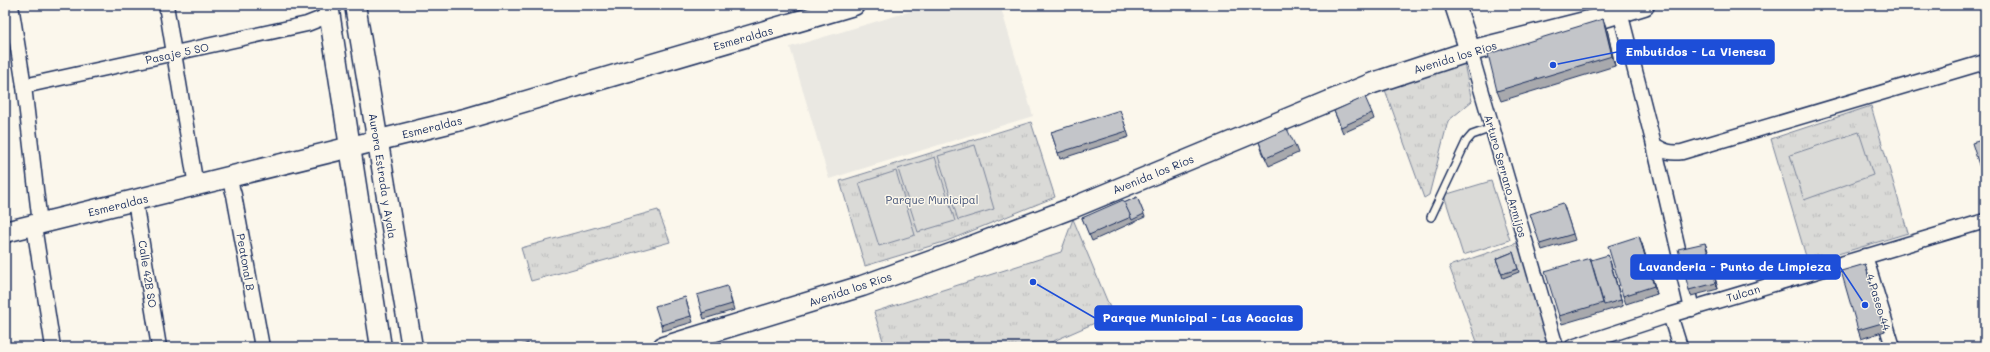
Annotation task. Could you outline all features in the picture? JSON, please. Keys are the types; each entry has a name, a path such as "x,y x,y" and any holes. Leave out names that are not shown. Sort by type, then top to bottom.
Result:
{"street":[{"path":"11,5 24,86 37,225 53,347"},
{"path":"166,5 196,186"},
{"name":"Aurora Estrada y Ayala","path":"355,5 412,347"},
{"name":"Esmeraldas","path":"5,232 465,120 854,5"},
{"name":"Arturo Serrano Armijos","path":"1455,5 1470,51 1556,347"},
{"name":"Avenida los Ríos","path":"663,347 862,286 959,251 1072,208 1373,83 1470,51 1644,5"},
{"path":"329,10 381,347"},
{"name":"Pasaje 5 SO","path":"24,86 307,24 329,10"},
{"path":"1620,12 1654,145 1692,309"},
{"path":"1654,145 1673,154 1682,152 1985,62"},
{"name":"Peatonal B","path":"229,178 234,194 262,347"},
{"name":"Calle 42B SO","path":"136,201 159,347"},
{"name":"Tulcan","path":"1572,347 1670,315 1985,221"},
{"name":"4 Paseo 44","path":"1865,256 1893,347"},
{"path":"1670,315 1680,347"}],"lane":[{"path":"1431,217 1466,142 1472,135 1492,128"}],"shaded area":[{"path":"932,5 1000,5 1033,116 829,179 790,47"}],"green space":[{"path":"1463,59 1472,101 1448,121 1429,195 1424,198 1384,87"},
{"path":"1871,106 1908,233 1808,263 1771,139"},
{"name":"Parque Municipal","path":"1031,122 1055,197 947,241 865,266 840,181"},
{"path":"1859,132 1873,175 1804,200 1790,155"},
{"path":"975,145 994,209 958,220 938,156"},
{"path":"935,157 955,221 918,232 898,169"},
{"path":"896,171 915,235 879,246 859,183"},
{"path":"1491,181 1510,240 1463,255 1444,195"},
{"path":"658,210 670,242 531,281 521,248"},
{"path":"1073,219 1113,315 1040,347 885,347 874,312 1061,252"},
{"path":"1520,242 1550,340 1529,347 1479,347 1449,266"}],"building":[{"path":"1603,19 1612,56 1497,91 1488,54"},
{"path":"1365,97 1372,113 1341,127 1334,111"},
{"path":"1120,110 1127,131 1058,153 1051,132"},
{"path":"1287,129 1295,145 1266,158 1259,142"},
{"path":"1985,139 1985,184 1972,143"},
{"path":"1137,197 1144,214 1132,220 1124,203"},
{"path":"1123,200 1131,217 1089,235 1082,218"},
{"path":"1563,203 1573,234 1540,244 1530,214"},
{"path":"1639,236 1654,286 1623,296 1608,246"},
{"path":"1705,243 1716,283 1689,290 1678,249"},
{"path":"1513,252 1518,269 1502,274 1496,259"},
{"path":"1608,255 1621,300 1604,305 1591,260"},
{"path":"1590,258 1603,303 1559,316 1545,271"},
{"path":"1865,264 1882,323 1858,330 1841,271"},
{"path":"727,286 732,304 702,313 697,295"},
{"path":"685,297 691,316 661,325 655,306"},
{"path":"528,343 529,347 517,347"}],"place":[{"name":"Embutidos - La Vienesa","path":"1553,65"},
{"name":"Parque Municipal - Las Acacias","path":"1033,282"},
{"name":"Lavanderia - Punto de Limpieza","path":"1865,305"}]}
